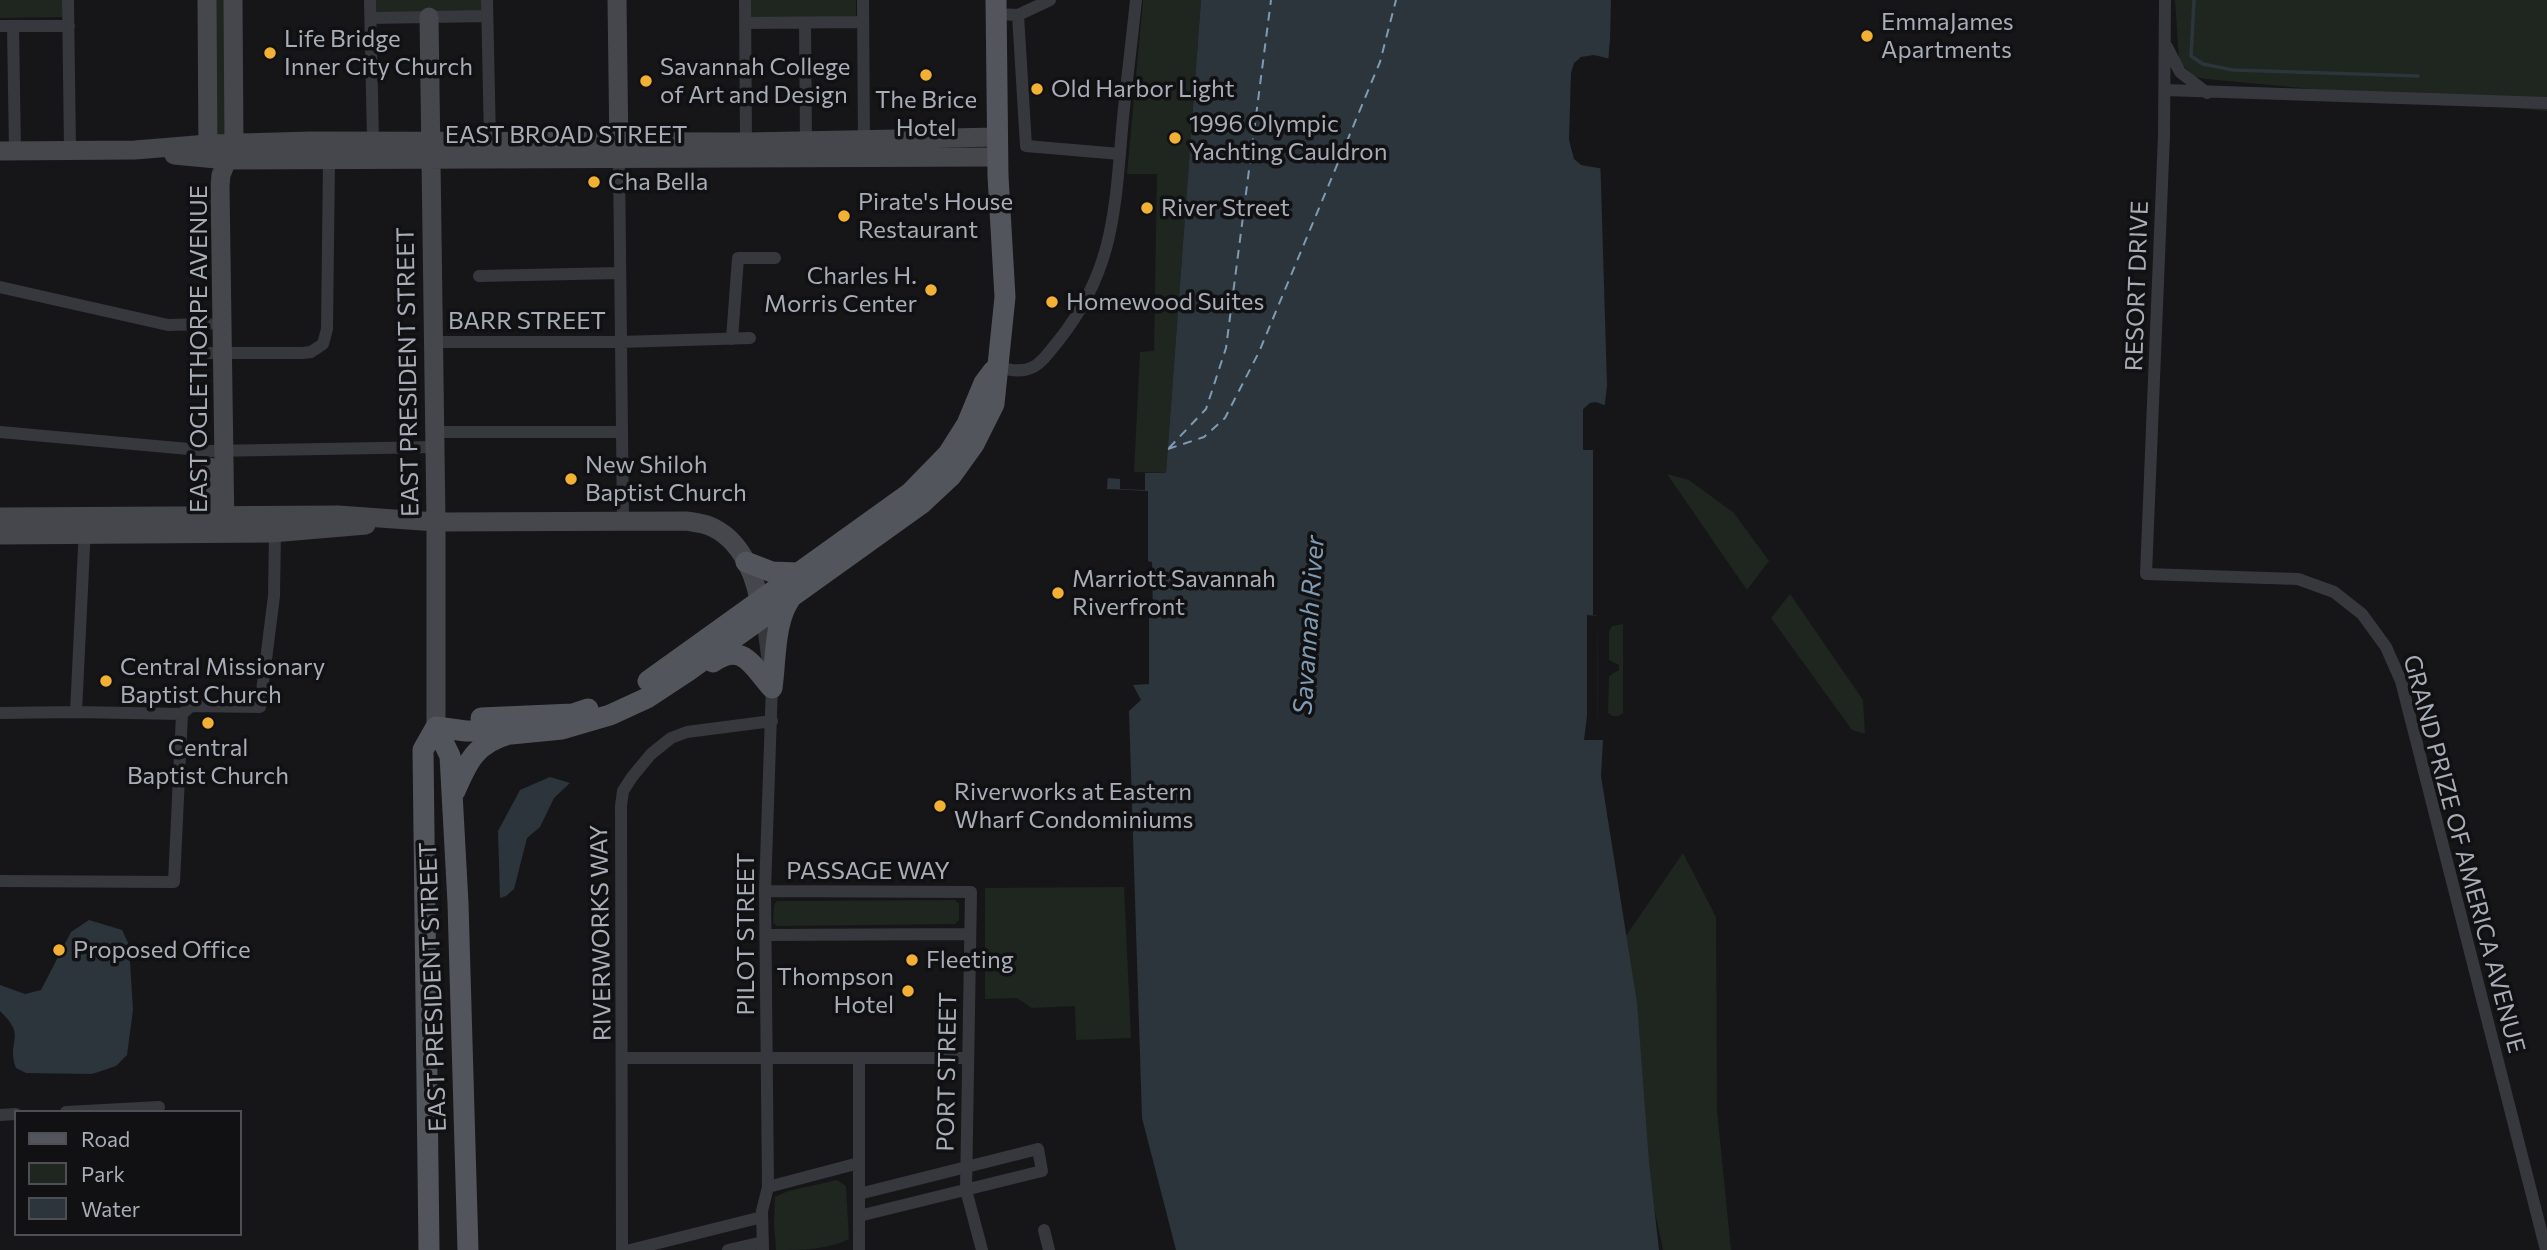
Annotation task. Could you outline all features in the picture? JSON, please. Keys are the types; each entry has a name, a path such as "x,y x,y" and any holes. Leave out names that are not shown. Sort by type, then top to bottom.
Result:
{"main road":[{"name":"EAST OGLETHORPE AVENUE","path":"207,0 220,186 216,353 217,523"},
{"name":"EAST OGLETHORPE AVENUE","path":"216,353 209,324 219,151 233,0"},
{"path":"617,0 619,150"},
{"path":"436,727 466,719 573,713 620,698 761,610 792,597 921,504 951,476 974,444 994,404 1005,296 998,157 996,7"},
{"name":"EAST PRESIDENT STREET","path":"429,17 436,727 450,756 458,903 468,1250"},
{"name":"EAST BROAD STREET","path":"219,151 373,140 490,140 619,150 864,148 998,157"},
{"name":"EAST BROAD STREET","path":"7,151 219,151 329,159 432,160 746,142 806,149"},
{"path":"647,698 761,610 798,573 910,493 940,465 967,424 984,383 997,367"},
{"path":"0,535 86,525 217,523 338,515 436,522 686,521 709,526 737,549 751,571 761,610"},
{"path":"0,517 86,525"},
{"path":"217,523 275,533 342,529 385,520"},
{"path":"746,562 772,572 798,573"},
{"path":"772,688 782,615 792,597"},
{"path":"452,796 475,752 493,739 511,734 562,729 610,715 680,685 724,654 734,653 750,662 772,688"},
{"path":"436,727 466,731 504,731 511,734"},
{"name":"EAST PRESIDENT STREET","path":"429,1250 423,750 436,727"}],"street":[{"path":"68,0 70,150"},
{"path":"370,0 373,140"},
{"path":"487,0 490,140"},
{"path":"745,0 746,142"},
{"path":"863,0 864,148"},
{"path":"996,7 1018,15 1050,0"},
{"path":"997,367 1022,372 1032,368 1054,346 1083,306 1098,275 1110,240 1136,0"},
{"name":"RESORT DRIVE","path":"2146,574 2165,90 2165,0"},
{"path":"1018,15 1026,146 1120,154"},
{"path":"371,18 487,16"},
{"path":"745,23 863,22"},
{"path":"805,23 806,149"},
{"path":"7,151 7,26 69,26"},
{"path":"2165,42 2171,59 2180,72 2207,93"},
{"path":"2165,90 2547,103"},
{"path":"619,150 623,523"},
{"path":"216,353 302,353 311,352 323,345 327,329 329,159"},
{"path":"732,339 738,258 775,258"},
{"path":"479,276 620,274"},
{"path":"0,287 168,325 209,324"},
{"name":"BARR STREET","path":"434,342 621,342 750,338"},
{"path":"0,432 217,451 622,432"},
{"path":"76,712 86,525"},
{"path":"0,713 182,714 191,706 260,707 274,596 275,533"},
{"name":"GRAND PRIZE OF AMERICA AVENUE","path":"2146,574 2298,579 2334,592 2362,614 2386,646 2401,681 2546,1250"},
{"name":"PILOT STREET","path":"761,610 772,688 765,891 768,1187 762,1217 763,1246"},
{"path":"0,881 174,882 182,714"},
{"name":"RIVERWORKS WAY","path":"622,1250 623,791 651,754 671,738 687,732 772,721"},
{"name":"PASSAGE WAY","path":"765,891 971,892"},
{"name":"PORT STREET","path":"971,892 966,1190 982,1250"},
{"path":"766,935 970,934"},
{"path":"623,1058 967,1058"},
{"path":"858,1250 859,1058"},
{"path":"103,1110 159,1107"},
{"path":"859,1195 1038,1149 1042,1171 859,1216"},
{"path":"768,1187 859,1163"},
{"path":"630,1250 762,1217"},
{"path":"1044,1230 1049,1250"},
{"path":"728,1250 763,1246"}],"green space":[{"path":"0,0 62,0 62,17 0,18"},
{"path":"200,0 236,0 239,136 201,139"},
{"path":"375,0 481,0 481,11 376,12"},
{"path":"749,0 856,0 856,18 749,19"},
{"path":"1143,0 1201,0 1166,473 1134,472 1140,352 1154,351 1157,174 1127,174"},
{"path":"2175,0 2547,0 2547,111 2195,77 2179,61"},
{"path":"1667,474 1689,480 1734,513 1769,561 1747,590"},
{"path":"1790,594 1863,700 1865,734 1852,730 1771,618"},
{"path":"1623,624 1623,713 1612,716 1608,713 1609,676 1619,670 1619,665 1609,660 1609,631 1612,626"},
{"path":"1683,853 1716,917 1717,1110 1731,1250 1663,1250 1654,1207 1619,946"},
{"path":"1124,887 1131,1038 1076,1040 1075,1006 1032,1008 1017,998 985,999 985,888"},
{"path":"955,900 959,904 959,920 955,924 777,926 773,922 774,905 777,901"},
{"path":"837,1180 846,1186 849,1239 823,1247 776,1250 775,1197 788,1191"}],"water":[{"name":"Savannah River","path":"1201,0 1611,0 1600,152 1607,385 1602,430 1597,450 1593,450 1593,615 1598,616 1597,740 1603,740 1601,776 1637,1003 1649,1162 1659,1250 1176,1250 1142,1118 1129,711 1141,700 1133,685 1149,684 1149,618 1153,618 1152,562 1148,561 1148,491 1107,489 1108,473 1166,473"},
{"path":"550,777 570,783 554,798 540,827 527,838 514,889 500,898 498,831 520,790"},
{"path":"89,920 122,930 129,945 133,1010 127,1055 116,1066 92,1074 26,1073 16,1068 13,1051 15,1033 0,1011 0,985 25,994 41,990 71,932"}],"pier":[{"path":"1594,55 1611,59 1604,169 1581,165 1574,159 1569,140 1571,73 1574,63 1581,57"},
{"path":"1596,402 1607,406 1606,431 1600,450 1583,450 1583,409"},
{"path":"1108,473 1145,473 1145,490 1120,489 1120,479 1107,478"},
{"path":"1587,615 1598,616 1597,740 1584,740 1587,716"}],"waterway":[{"path":"2194,0 2191,56 2203,64 2233,70 2418,76"}],"ferry route":[{"path":"1169,448 1206,409 1226,348 1271,0"},
{"path":"1168,449 1204,437 1225,418 1259,352 1380,62 1396,0"}],"place":[{"name":"EmmaJames Apartments","path":"1867,36"},
{"name":"Life Bridge Inner City Church","path":"270,53"},
{"name":"The Brice Hotel","path":"926,75"},
{"name":"Savannah College of Art and Design","path":"646,81"},
{"name":"Old Harbor Light","path":"1037,89"},
{"name":"1996 Olympic Yachting Cauldron","path":"1175,138"},
{"name":"Cha Bella","path":"594,182"},
{"name":"River Street","path":"1147,208"},
{"name":"Pirate's House Restaurant","path":"844,216"},
{"name":"Charles H. Morris Center","path":"931,290"},
{"name":"Homewood Suites","path":"1052,302"},
{"name":"New Shiloh Baptist Church","path":"571,479"},
{"name":"Marriott Savannah Riverfront","path":"1058,593"},
{"name":"Central Missionary Baptist Church","path":"106,681"},
{"name":"Central Baptist Church","path":"208,723"},
{"name":"Riverworks at Eastern Wharf Condominiums","path":"940,806"},
{"name":"Proposed Office","path":"59,950"},
{"name":"Fleeting","path":"912,960"},
{"name":"Thompson Hotel","path":"908,991"}]}
